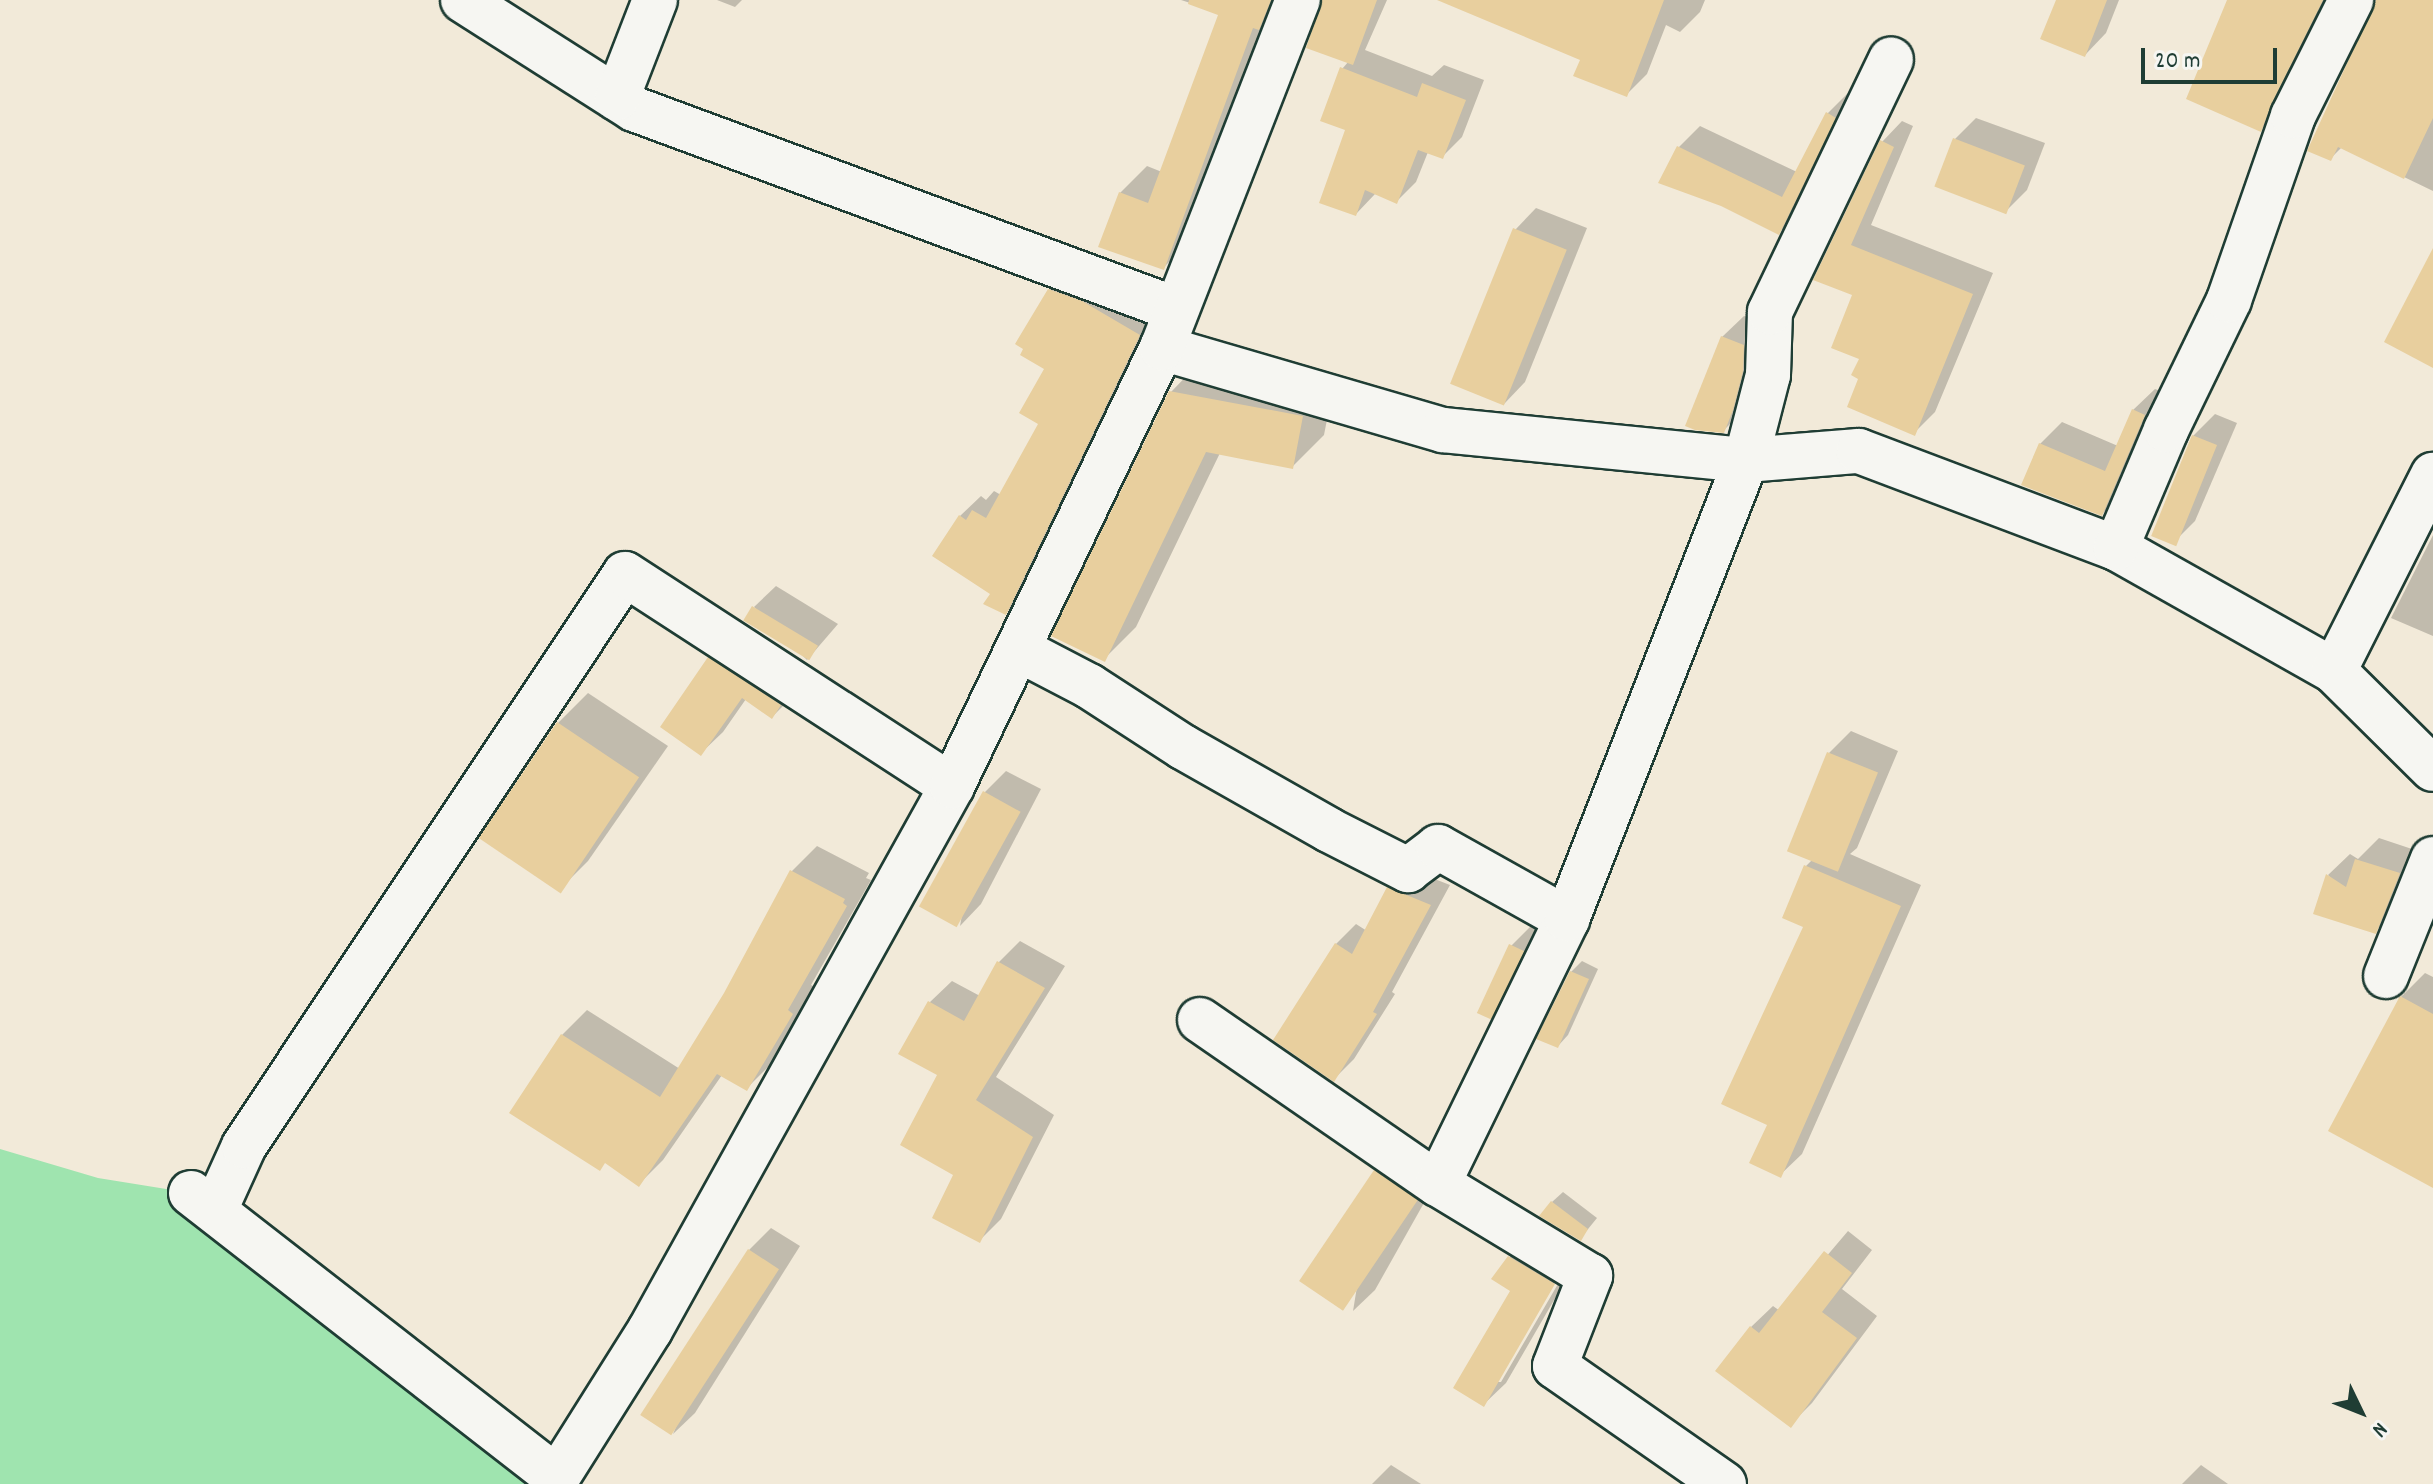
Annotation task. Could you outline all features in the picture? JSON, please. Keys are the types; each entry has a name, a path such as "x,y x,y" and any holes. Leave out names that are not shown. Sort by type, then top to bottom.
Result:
{"street":[{"path":"463,0 634,109 1169,328 1443,430 1746,460 1859,451 2116,548 2334,671 2433,769"},
{"path":"617,98 655,0"},
{"path":"952,786 625,574 244,1146 203,1201 554,1480 650,1330 952,786 1169,328 1298,0"},
{"path":"2116,548 2166,430 2229,300 2293,116 2351,0"},
{"path":"1438,1184 1567,919 1746,460 1768,375 1770,312 1891,60"},
{"path":"2334,671 2433,475"},
{"path":"1018,649 1089,686 1183,747 1329,830 1408,870 1438,847 1567,919"},
{"path":"2386,976 2433,859"},
{"path":"1200,1020 1438,1184 1590,1276 1555,1366 1714,1474 1724,1484"}],"green space":[{"path":"0,1149 98,1178 191,1193 564,1484 0,1484"}],"building":[{"path":"1189,0 1271,0 1259,30 1253,28 1164,270 1098,247 1119,192 1148,203 1218,15 1188,4"},
{"path":"1322,0 1377,0 1353,65 1306,48"},
{"path":"1437,0 1664,0 1627,97 1573,76 1580,60"},
{"path":"2056,0 2107,0 2085,57 2040,39"},
{"path":"2227,0 2323,0 2271,105 2261,132 2186,99"},
{"path":"2376,0 2433,0 2433,118 2404,179 2338,147 2331,161 2307,151"},
{"path":"1340,67 1417,97 1422,83 1466,100 1443,159 1418,150 1397,204 1365,190 1356,216 1319,203 1345,130 1320,121"},
{"path":"1826,112 1836,118 1779,235 1721,206 1658,183 1677,146 1782,197"},
{"path":"1953,138 2025,166 2006,214 1934,187"},
{"path":"1880,140 1894,147 1851,245 1973,294 1915,436 1847,407 1858,379 1851,375 1859,359 1831,348 1852,295 1813,280"},
{"path":"1513,228 1567,250 1504,405 1450,384"},
{"path":"2433,248 2433,368 2384,342"},
{"path":"1048,289 1082,301 1140,335 1006,615 983,604 990,594 932,556 959,515 966,520 972,510 986,518 1038,424 1019,413 1044,369 1020,355 1023,349 1015,344"},
{"path":"1721,336 1744,345 1743,371 1733,410 1724,433 1695,430 1685,426"},
{"path":"1169,391 1303,416 1293,469 1206,452 1105,662 1051,636"},
{"path":"2132,409 2145,415 2102,516 2021,485 2039,443 2105,471"},
{"path":"2192,435 2217,445 2176,546 2151,536"},
{"path":"752,606 818,646 809,660 743,621"},
{"path":"708,657 781,705 772,719 742,698 701,756 660,727"},
{"path":"557,722 639,777 561,893 479,838"},
{"path":"1827,752 1878,773 1838,872 1787,851"},
{"path":"983,791 1021,812 957,927 919,906"},
{"path":"2355,859 2400,873 2376,934 2313,914 2326,874 2346,887"},
{"path":"1804,865 1901,906 1781,1178 1749,1163 1767,1125 1721,1104 1803,927 1782,918"},
{"path":"790,870 845,899 843,903 847,906 788,1010 793,1014 747,1091 717,1074 639,1187 605,1163 600,1171 509,1113 561,1034 660,1097 724,993"},
{"path":"1387,887 1431,905 1373,1012 1377,1014 1334,1082 1273,1040 1335,943 1352,954"},
{"path":"1509,944 1524,951 1492,1020 1477,1013"},
{"path":"997,961 1045,988 976,1100 1033,1137 980,1243 932,1218 953,1175 900,1145 937,1075 898,1054 928,1001 964,1021"},
{"path":"1570,971 1589,979 1558,1048 1536,1039"},
{"path":"2400,996 2433,1014 2433,1188 2328,1131"},
{"path":"1374,1170 1418,1200 1343,1311 1299,1281"},
{"path":"1551,1201 1588,1229 1581,1241 1539,1216"},
{"path":"748,1249 779,1269 671,1435 640,1415"},
{"path":"1824,1251 1852,1273 1822,1312 1857,1338 1791,1428 1715,1371 1750,1326 1759,1333"},
{"path":"1508,1256 1555,1284 1484,1407 1453,1388 1510,1291 1491,1279"}]}
